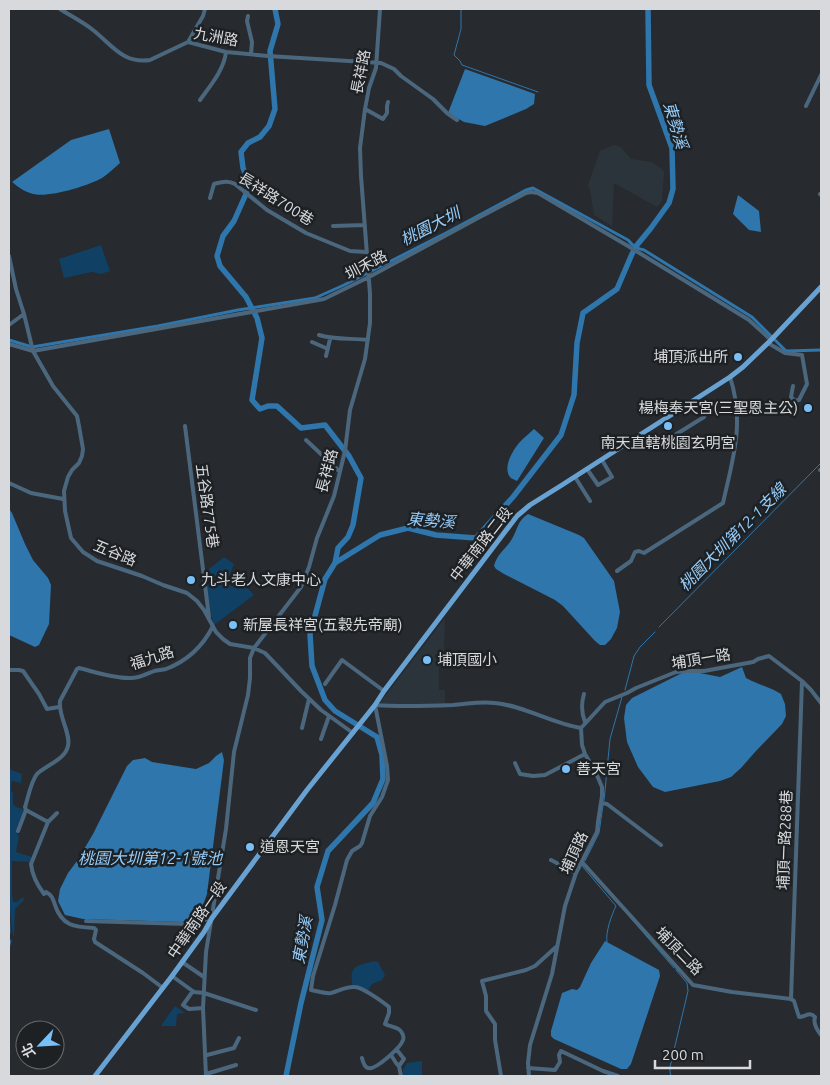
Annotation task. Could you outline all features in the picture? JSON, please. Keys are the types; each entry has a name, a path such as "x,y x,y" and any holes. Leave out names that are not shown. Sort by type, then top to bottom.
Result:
{"main road":[{"name":"中華南路二段","path":"368,714 517,516 530,505 730,377 771,340 821,287"},
{"name":"中華南路一段","path":"95,1076 172,976 291,811 368,714"}],"street":[{"name":"九洲路","path":"60,9 93,30 120,54 130,59 150,60 188,42 192,42 226,52 376,63"},
{"path":"188,42 205,9"},
{"name":"長祥路","path":"206,1075 203,1008 206,952 226,829 234,752 248,695 250,658 254,648 301,586 309,567 324,518 334,496 344,453 350,410 365,359 370,316 360,148 369,88 376,68 380,9"},
{"path":"248,16 247,21 252,42 251,54"},
{"path":"200,100 221,68 226,52"},
{"path":"376,63 394,69 457,120"},
{"path":"806,106 821,75"},
{"path":"365,109 383,119 388,113 388,102"},
{"name":"長祥路700巷","path":"210,198 214,184 224,181 231,182 267,210 306,233 350,251 366,252"},
{"name":"圳禾路","path":"9,344 33,347 293,305 324,298 531,192 538,193 639,252 749,320 785,353 802,355 807,384 798,400 795,401 791,398 793,386"},
{"path":"333,226 365,224"},
{"name":"五谷路","path":"9,256 16,289 33,347 53,386 77,416 83,449 82,456 68,477 63,500 70,535 83,552 97,561 187,593 197,601 210,619 216,632 223,639 230,644 254,648"},
{"path":"9,325 24,314"},
{"path":"319,335 330,339 368,340"},
{"path":"326,356 330,339"},
{"path":"312,342 328,349"},
{"path":"617,570 631,561 635,552 644,553 723,503 738,430 736,402 730,377"},
{"path":"667,440 704,417 705,414 695,400"},
{"name":"五谷路775巷","path":"185,426 210,619"},
{"path":"306,440 339,471"},
{"path":"587,469 598,485 612,477 602,460"},
{"path":"575,477 590,501"},
{"path":"9,482 31,493 63,500"},
{"name":"福九路","path":"59,707 60,701 77,669 127,678 140,677 184,660 198,649 208,637 213,626"},
{"path":"254,648 265,653 287,677 329,716 354,732"},
{"name":"埔頂一路","path":"581,728 605,702 676,672 686,670 704,671 753,662 769,656 812,690 821,703"},
{"path":"325,684 342,660 384,691"},
{"path":"9,670 23,672 47,709 59,707 69,746 64,754 36,775 18,831"},
{"name":"埔頂一路288巷","path":"791,998 802,681"},
{"path":"584,694 581,704 585,722"},
{"path":"302,728 310,699"},
{"path":"362,1058 365,1067 374,1067 397,1050 403,1041 403,1033 400,1030 385,1024 389,1007 359,988 348,987 328,994 311,990 311,987 347,860 352,850 362,843 370,816 382,797 388,780 375,705 417,706 462,705 474,702 495,703 581,728"},
{"path":"321,739 329,716"},
{"name":"埔頂路","path":"529,1076 530,1044 552,974 565,906 576,874 597,832 602,787 584,754 581,728"},
{"path":"515,763 520,774 532,776 545,775 584,754"},
{"path":"601,803 607,804 661,845"},
{"path":"26,810 48,822"},
{"path":"57,813 48,822 31,864 38,884 44,894 46,892 50,895 63,920 77,927 94,928 96,930 94,939 96,942 143,972 163,988"},
{"path":"551,860 576,874"},
{"name":"埔頂二路","path":"582,862 693,985 732,992 791,998"},
{"path":"86,921 187,924 212,918"},
{"path":"501,1076 495,1040 495,1024 486,1011 486,996 482,981 535,966 556,947"},
{"path":"182,962 204,977"},
{"path":"172,976 193,991 256,1010"},
{"path":"193,991 182,1005 189,1009 203,1008"},
{"path":"791,998 794,1001 799,1017 810,1014 816,1017 814,1020 815,1024 821,1035"},
{"path":"204,1055 207,1056 234,1048 239,1038"},
{"path":"397,1050 404,1059 399,1066"},
{"path":"528,1068 555,1070 560,1062 559,1055 561,1051 603,1072 618,1076"},
{"path":"391,1055 399,1066 401,1076"},
{"path":"206,1075 236,1065"}],"shaded area":[{"path":"614,145 621,147 631,159 652,162 664,171 662,201 657,207 614,183 612,226 594,215 588,185 600,151"},
{"path":"101,245 110,271 101,274 92,272 64,278 59,259"},
{"path":"224,557 234,564 226,584 236,588 242,582 254,595 214,625 204,573"},
{"name":"埔頂國小","path":"445,618 444,653 439,667 439,690 445,690 445,704 379,704"},
{"path":"9,769 22,774 21,783 12,781 11,786 13,804 24,811 17,833 19,837 16,852 32,857 31,862 12,861 13,902 17,902 23,897 24,900 15,909 14,936 9,903"},
{"path":"374,961 378,962 385,975 382,980 372,984 367,992 353,987 352,975 355,968"},
{"path":"175,1006 185,1013 177,1014 176,1026 162,1026 162,1024"},
{"path":"422,1061 422,1076 403,1075 403,1070 407,1063"}],"water":[{"path":"465,69 535,94 534,104 485,126 464,122 448,113"},
{"path":"109,129 120,163 102,178 68,190 40,195 27,192 12,182 71,140"},
{"path":"738,195 759,211 761,232 749,230 733,214"},
{"path":"534,429 544,438 517,481 509,475 507,469 509,461 522,439"},
{"path":"9,509 33,560 48,578 51,585 49,624 39,645 35,647 9,635"},
{"path":"528,514 584,538 614,581 620,612 617,628 605,645 600,645 595,641 563,606 555,600 504,574 494,566 498,556 513,538 519,523"},
{"path":"742,667 746,678 781,694 785,704 786,716 782,724 731,777 665,792 653,787 638,767 627,742 624,718 626,705 632,698 684,672 720,677"},
{"name":"桃園大圳第12-1號池","path":"222,752 224,760 207,894 202,908 191,920 182,922 83,919 65,915 58,901 60,889 93,834 127,766 133,760 145,758 152,762 196,769 209,763"},
{"path":"605,941 659,970 660,976 631,1064 627,1069 621,1069 551,1036 562,993 572,989 577,990 580,987 591,963"}],"waterway":[{"name":"桃園大圳","path":"275,9 278,24 270,51 275,109 269,126 260,137 248,143 241,152 243,168 250,185 234,221 223,236 217,256 220,266 246,297 257,318 262,338 252,400 260,409 268,406 277,406 301,428 325,425 349,456 361,478 353,525 348,537 338,548 335,563"},
{"path":"461,9 461,29 454,55 462,65 538,92"},
{"name":"東勢溪","path":"286,1076 301,1003 322,920 317,887 328,851 373,803 383,779 382,755 377,737 335,711 325,700 312,666 310,634 325,579 335,563 380,535 408,528 436,535 476,538 513,497 561,435 574,395 577,343 583,313 617,289 637,245 669,203 673,189 672,148 649,85 648,9"},
{"name":"桃園大圳","path":"9,340 32,347 315,298 533,188 628,240 639,249 644,250 752,317 786,351 821,350"},
{"name":"桃園大圳第12-1支線","path":"659,627 821,463"},
{"name":"桃園大圳第12-1支線","path":"625,690 634,656 655,632"},
{"name":"桃園大圳第12-1支線","path":"604,801 610,739 622,697"},
{"name":"桃園大圳第12-1支線","path":"585,861 599,833 603,805"},
{"path":"583,866 616,906 608,929 607,942"},
{"path":"9,903 10,933"},
{"path":"629,916 674,968"},
{"path":"9,949 11,940"},
{"path":"671,1076 670,1067 688,991 687,983 676,970"}],"place":[{"name":"埔頂派出所","path":"738,357"},
{"name":"楊梅奉天宮(三聖恩主公)","path":"808,408"},
{"name":"南天直轄桃園玄明宮","path":"668,426"},
{"name":"九斗老人文康中心","path":"191,580"},
{"name":"新屋長祥宮(五穀先帝廟)","path":"233,625"},
{"name":"埔頂國小","path":"427,660"},
{"name":"善天宮","path":"566,769"},
{"name":"道恩天宮","path":"250,847"}]}
